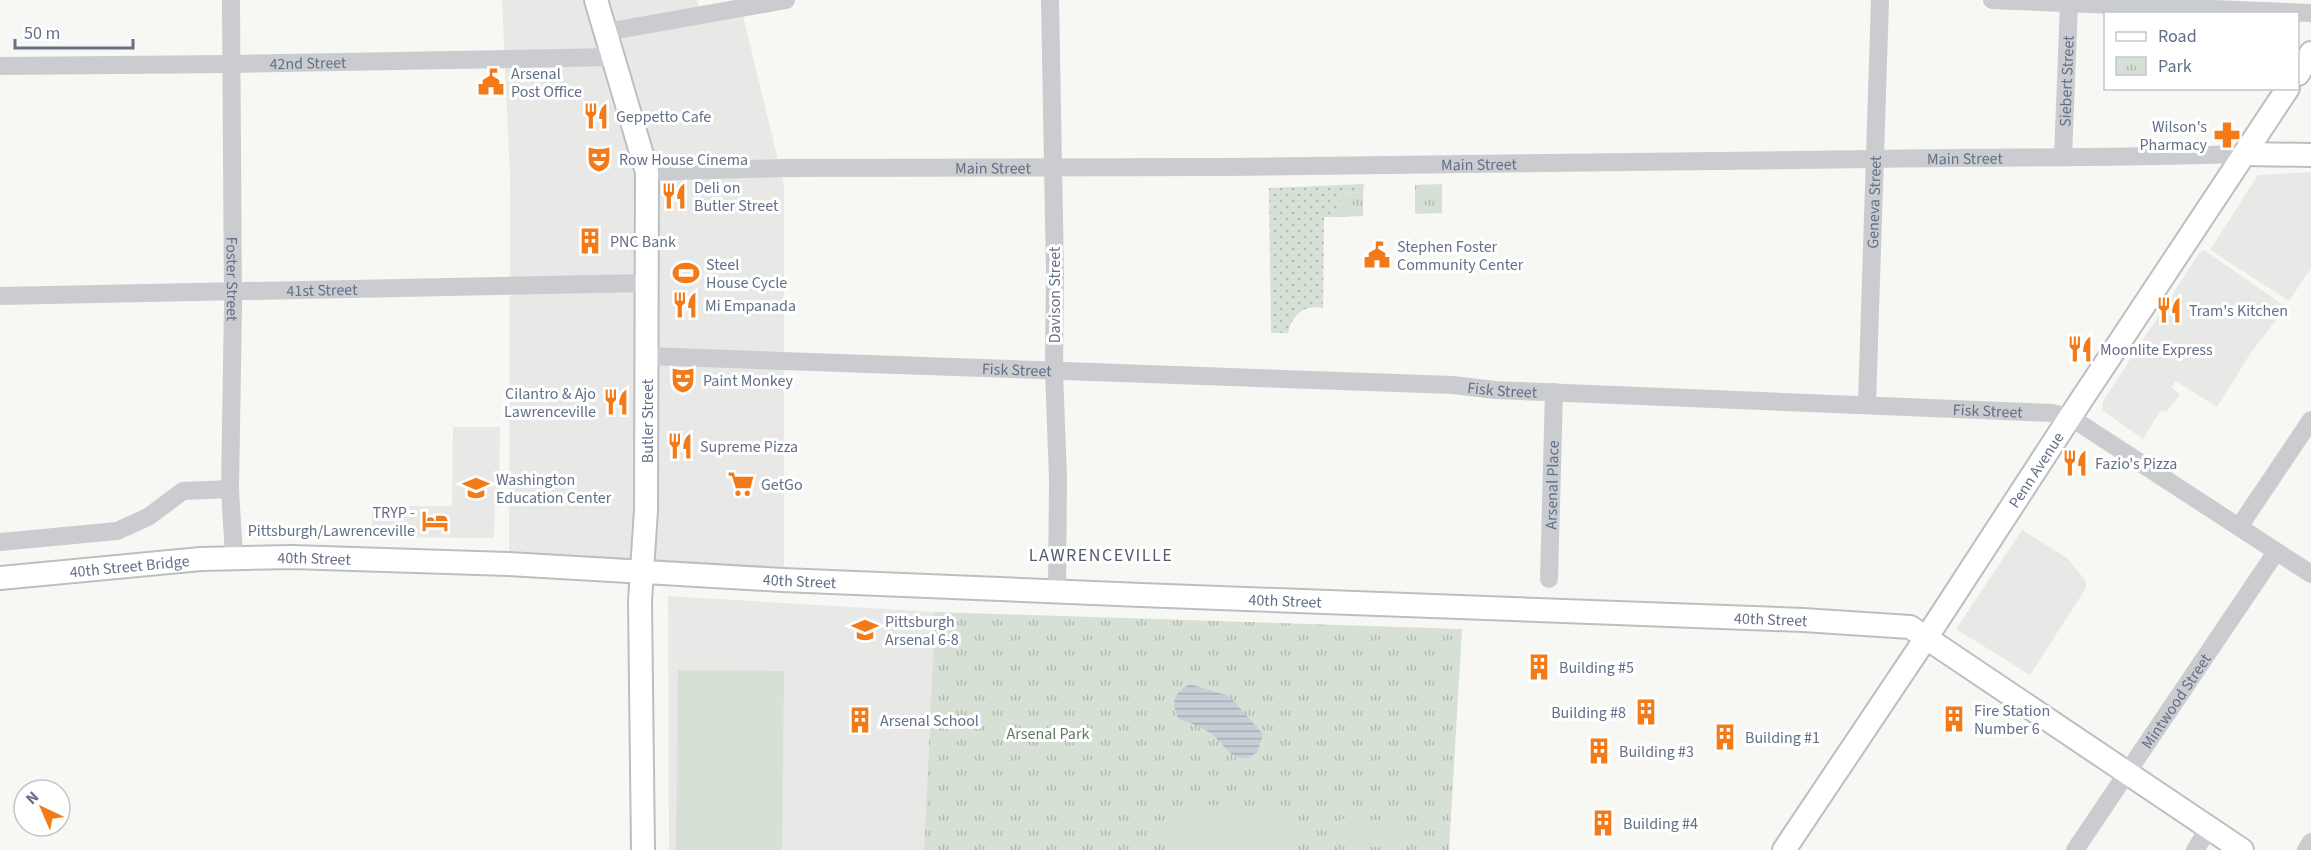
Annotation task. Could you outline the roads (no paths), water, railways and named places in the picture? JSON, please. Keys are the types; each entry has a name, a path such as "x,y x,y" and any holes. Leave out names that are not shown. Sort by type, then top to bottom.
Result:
{"main road":[{"name":"Butler Street","path":"596,0 647,172 646,510 640,601 644,850"},
{"path":"2299,72 2311,53"},
{"name":"Penn Avenue","path":"1784,850 2287,90"},
{"name":"Main Street","path":"2246,154 2311,155"},
{"name":"40th Street","path":"260,556 508,564 1057,591 1843,622 1910,627 2242,850"},
{"name":"40th Street Bridge","path":"0,578 260,556"}],"street":[{"name":"Foster Street","path":"231,0 233,292 230,489 234,557"},
{"path":"606,32 786,0"},
{"name":"Davison Street","path":"1050,0 1055,273 1054,371 1058,479 1057,591"},
{"name":"Geneva Street","path":"1867,404 1880,0"},
{"path":"1992,0 2117,2 2293,12"},
{"name":"Siebert Street","path":"2063,157 2069,3"},
{"name":"42nd Street","path":"0,66 614,57"},
{"name":"Main Street","path":"647,172 2246,154"},
{"name":"41st Street","path":"0,296 646,283"},
{"name":"Fisk Street","path":"647,356 1454,385 1495,390 2052,413 2070,417 2311,574"},
{"name":"Arsenal Place","path":"1549,579 1554,392"},
{"path":"2239,527 2311,420"},
{"path":"0,542 117,531 148,517 183,491 230,489"},
{"name":"Mintwood Street","path":"2074,850 2276,552"},
{"path":"2195,850 2209,828"},
{"path":"2306,850 2311,842"}],"place":[{"name":"Arsenal Post Office","path":"491,82"},
{"name":"Geppetto Cafe","path":"596,116"},
{"name":"Wilson's Pharmacy","path":"2227,135"},
{"name":"Row House Cinema","path":"599,159"},
{"name":"Deli on Butler Street","path":"674,196"},
{"name":"PNC Bank","path":"590,241"},
{"name":"Stephen Foster Community Center","path":"1377,255"},
{"name":"Steel House Cycle","path":"686,273"},
{"name":"Mi Empanada","path":"685,305"},
{"name":"Tram's Kitchen","path":"2169,310"},
{"name":"Moonlite Express","path":"2080,349"},
{"name":"Paint Monkey","path":"683,380"},
{"name":"Cilantro & Ajo Lawrenceville","path":"616,402"},
{"name":"Supreme Pizza","path":"680,446"},
{"name":"Fazio's Pizza","path":"2075,463"},
{"name":"GetGo","path":"741,484"},
{"name":"Washington Education Center","path":"476,488"},
{"name":"TRYP - Pittsburgh/Lawrenceville","path":"435,521"},
{"name":"Pittsburgh Arsenal 6-8","path":"865,630"},
{"name":"Building #5","path":"1539,667"},
{"name":"Building #8","path":"1646,712"},
{"name":"Fire Station Number 6","path":"1954,719"},
{"name":"Arsenal School","path":"860,720"},
{"name":"Building #1","path":"1725,737"},
{"name":"Building #3","path":"1599,751"},
{"name":"Building #4","path":"1603,823"}],"district":[{"name":"LAWRENCEVILLE","path":"1101,555"}],"park label":[{"name":"Arsenal Park","path":"1048,733"}]}
